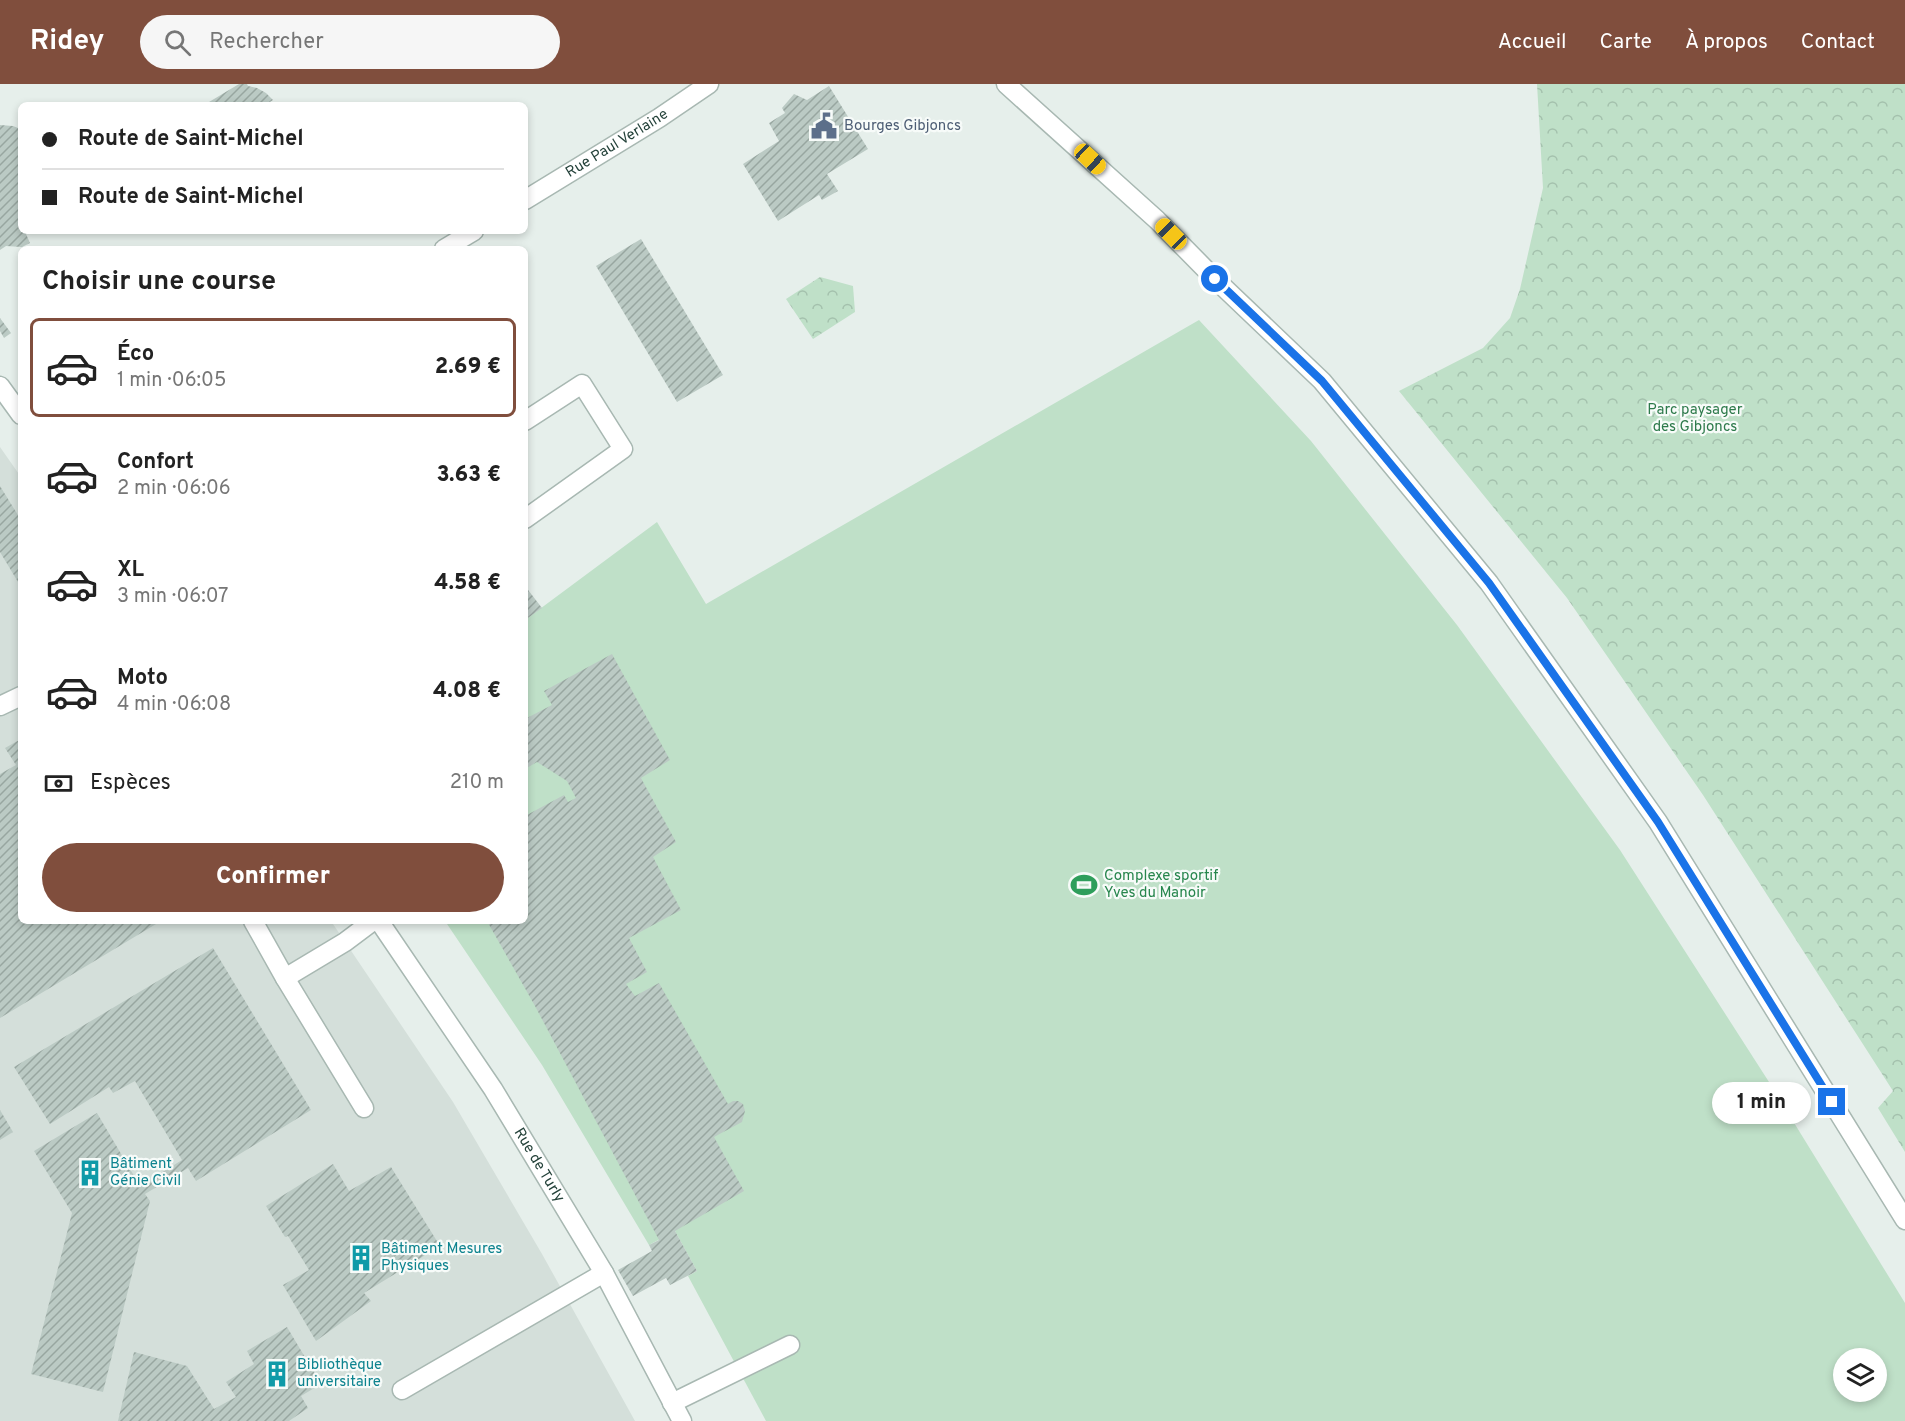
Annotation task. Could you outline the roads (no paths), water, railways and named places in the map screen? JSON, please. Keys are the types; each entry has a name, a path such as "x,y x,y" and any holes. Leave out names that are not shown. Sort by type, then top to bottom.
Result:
{"street":[{"name":"Rue Paul Verlaine","path":"528,198 709,84"},
{"path":"1006,84 1157,220 1322,381 1489,583 1658,822 1905,1220"},
{"path":"449,246 469,234"},
{"path":"528,419 582,384 623,449 528,517"},
{"path":"0,386 18,411"},
{"path":"0,706 18,697"},
{"path":"255,924 364,1108"},
{"path":"285,978 345,942 369,924"},
{"name":"Rue de Turly","path":"381,924 493,1089 604,1273 682,1421"},
{"path":"402,1390 604,1273"},
{"path":"672,1403 790,1345"}],"place":[{"name":"Bourges Gibjoncs","path":"824,126"},
{"name":"Complexe sportif Yves du Manoir","path":"1084,885"},
{"name":"Bâtiment Génie Civil","path":"90,1173"},
{"name":"Bâtiment Mesures Physiques","path":"361,1258"},
{"name":"Bibliothèque universitaire","path":"277,1374"}],"park label":[{"name":"Parc paysager des Gibjoncs","path":"1695,418"}]}
